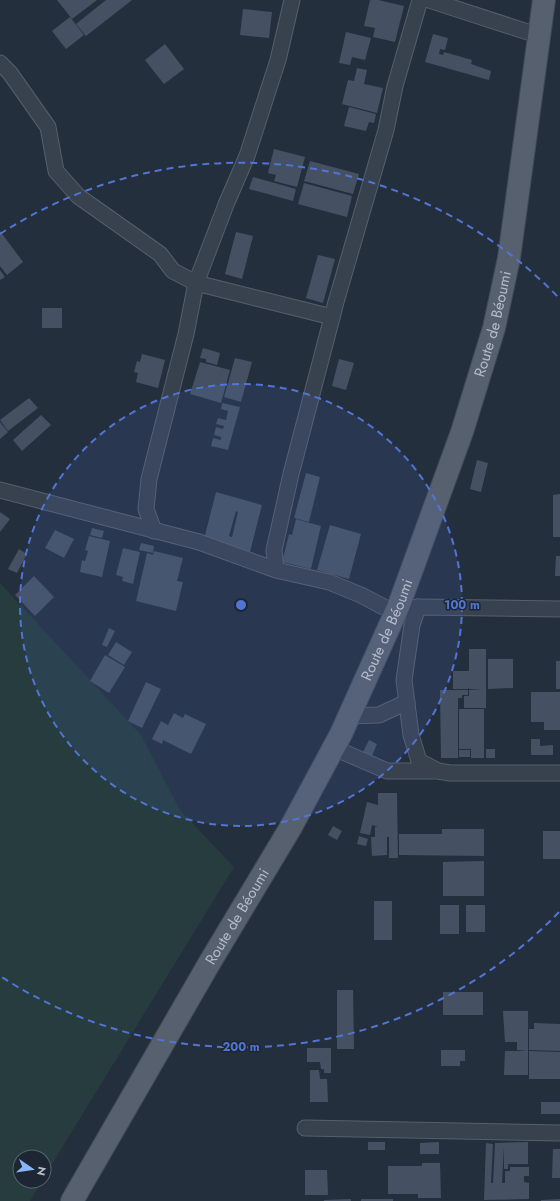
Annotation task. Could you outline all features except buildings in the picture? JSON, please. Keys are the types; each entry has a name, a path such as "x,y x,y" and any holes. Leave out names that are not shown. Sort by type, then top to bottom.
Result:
{"main road":[{"name":"Route de Béoumi","path":"72,1201 210,962 291,827 334,748 395,613 462,432 494,328 509,258 544,0"}],"street":[{"path":"154,531 146,509 149,479 186,334 196,283 227,202 247,156 278,60 292,0"},
{"path":"276,570 274,550 277,531 332,317 386,130 395,86 420,0"},
{"path":"429,0 540,36"},
{"path":"0,63 10,73 48,128 56,171 78,196 160,254 173,271 196,283 332,317"},
{"path":"0,490 200,542 276,570 329,582 361,595 395,613 418,607 560,609"},
{"path":"418,607 412,626 404,680 411,735 419,761 438,771"},
{"path":"349,716 379,715 407,702"},
{"path":"334,748 387,770 438,771 450,773 560,773"},
{"path":"305,1128 560,1133"}],"green space":[{"path":"0,583 141,735 180,810 234,867 52,1164 52,1149 12,1149 12,1189 37,1189 30,1201 0,1201"}]}
